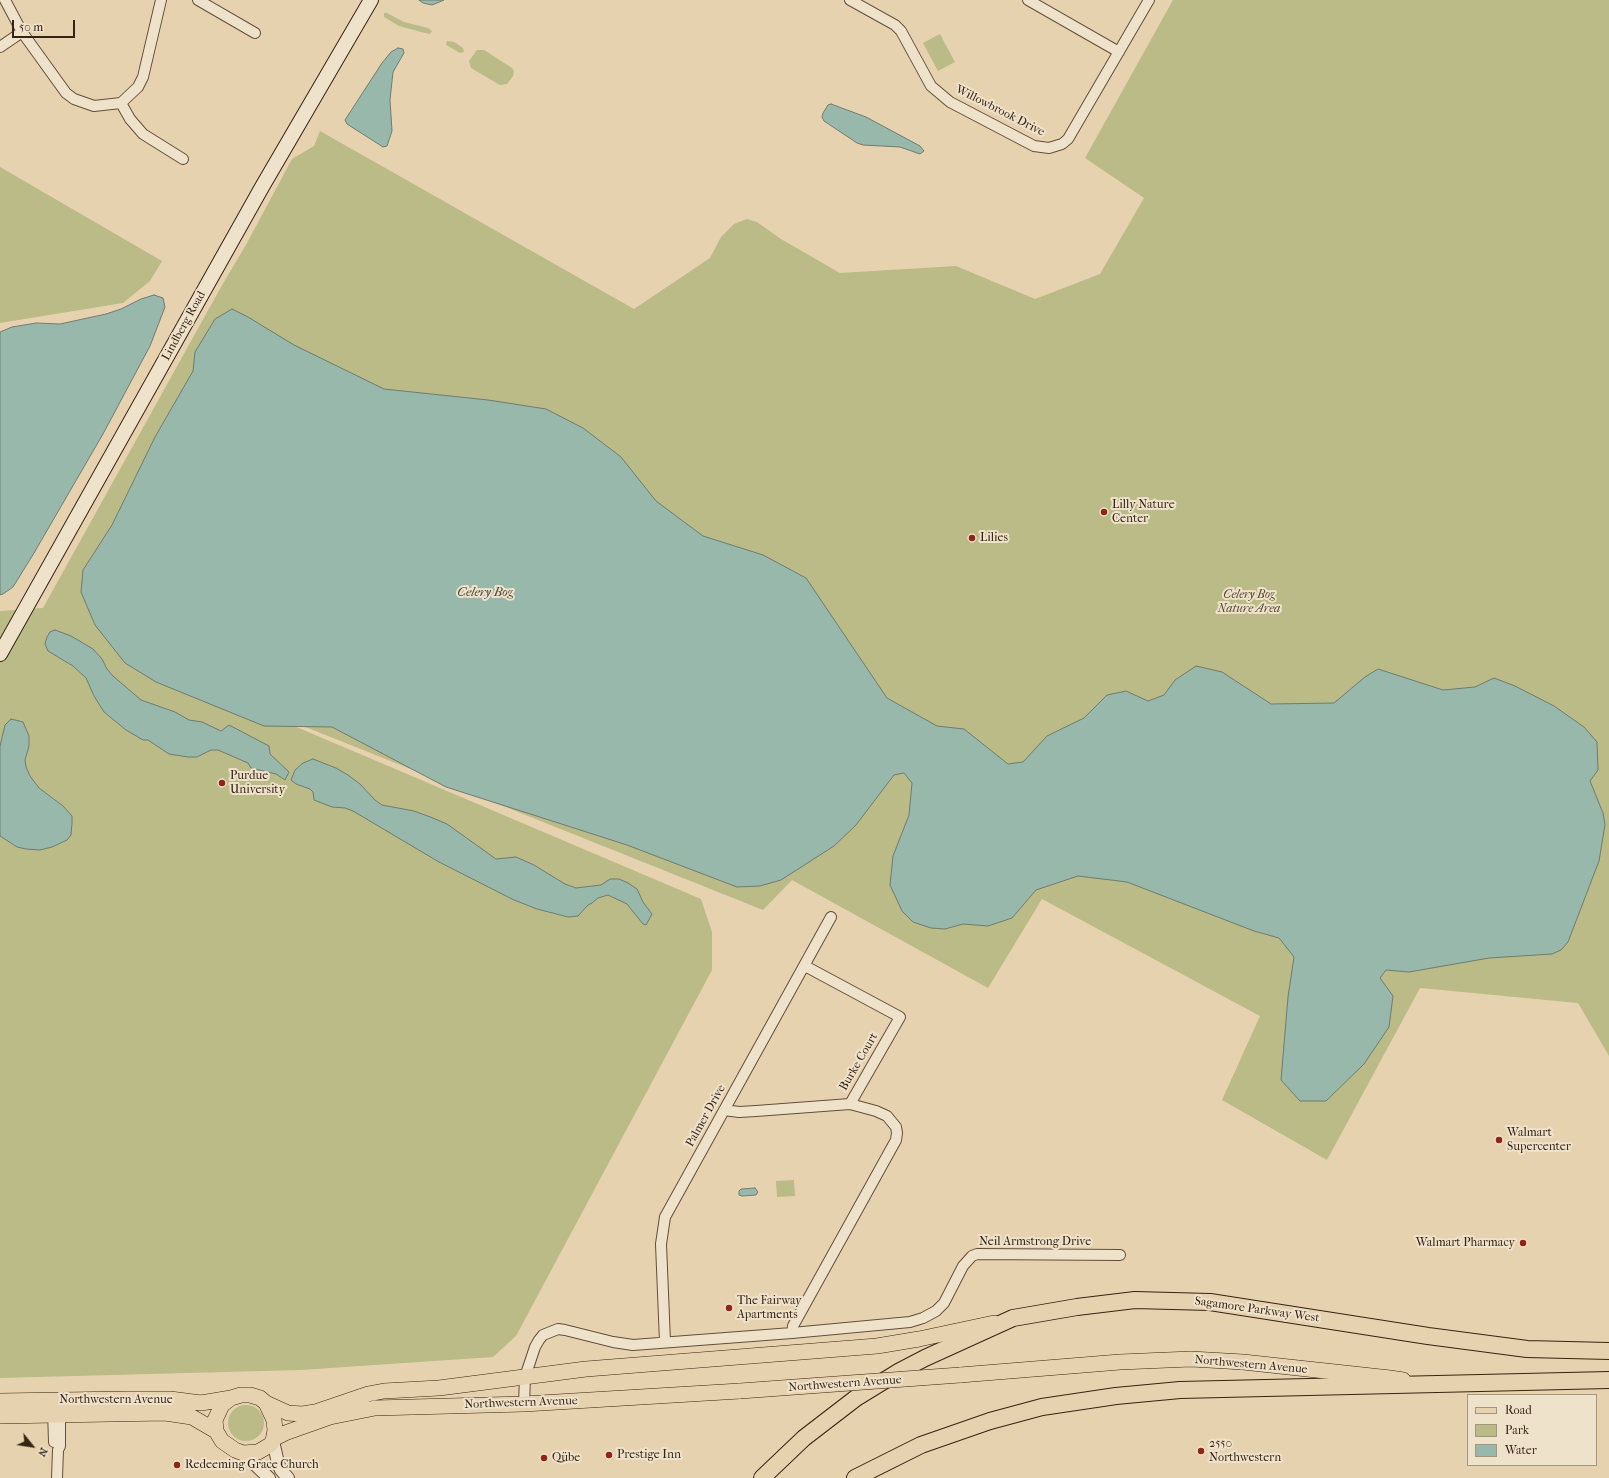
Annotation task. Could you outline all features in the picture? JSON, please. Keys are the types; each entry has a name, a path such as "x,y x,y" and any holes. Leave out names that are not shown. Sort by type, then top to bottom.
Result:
{"highway":[{"name":"Sagamore Parkway West","path":"762,1478 804,1438 856,1398 900,1371 1013,1318 1076,1306 1136,1300 1210,1302 1428,1336 1527,1349 1609,1351"},
{"path":"855,1478 921,1445 990,1421 1042,1407 1116,1396 1180,1390 1609,1380"}],"main road":[{"name":"Lindberg Road","path":"0,654 366,2"},
{"name":"Northwestern Avenue","path":"266,1403 288,1412 302,1414 378,1392 439,1388 586,1369 877,1346 919,1339 1013,1318"},
{"name":"Northwestern Avenue","path":"274,1440 284,1433 330,1418 375,1408 524,1404 740,1391 1120,1362 1191,1359 1243,1362 1390,1378 1418,1384"},
{"path":"250,1394 260,1398 266,1403 274,1420 274,1440 270,1445 258,1452 243,1453 226,1444 216,1431 215,1420 218,1412 222,1405 231,1398 250,1394"},
{"name":"Northwestern Avenue","path":"0,1416 57,1407 170,1399 201,1403 231,1398"},
{"name":"Northwestern Avenue","path":"0,1401 57,1407 181,1414 197,1419 216,1431"}],"street":[{"path":"5,0 22,32 66,93 74,99 94,106 121,103 138,87 143,77 161,0"},
{"path":"198,0 255,33"},
{"name":"Willowbrook Drive","path":"850,0 901,31 931,86 939,94 957,106 1034,146 1041,148 1055,147 1062,144 1068,138 1149,0"},
{"path":"1028,0 1119,52"},
{"path":"0,47 22,32"},
{"path":"121,103 130,119 143,134 183,159"},
{"name":"Palmer Drive","path":"665,1342 661,1244 665,1217 831,917"},
{"name":"Burke Court","path":"724,1110 739,1112 813,1108 850,1104 900,1017 804,966"},
{"path":"792,1333 794,1326 896,1140 896,1126 887,1116 866,1107 850,1104"},
{"name":"Neil Armstrong Drive","path":"524,1404 525,1377 538,1340 543,1335 558,1329 625,1344 792,1333 897,1323 923,1318 936,1311 944,1303 963,1266 972,1256 978,1254 1120,1255"},
{"path":"57,1407 54,1447 58,1450 58,1478"},
{"path":"274,1440 278,1463 288,1478"},
{"path":"243,1453 269,1478"}],"green space":[{"name":"Celery Bog Nature Area","path":"1173,0 1609,0 1609,1056 1578,1003 1420,988 1327,1160 1222,1100 1260,1016 1042,899 988,988 792,880 763,910 153,666 701,899 712,932 712,970 516,1336 493,1357 301,1370 0,1378 0,611 43,608 221,287 247,243 292,159 314,146 320,131 634,309 710,258 721,237 734,224 747,219 757,222 781,239 840,273 956,266 1035,299 1100,274 1144,198 1085,158"},
{"path":"384,13 387,13 404,22 428,28 432,31 429,34 399,26 384,17"},
{"path":"940,34 955,62 938,71 923,43"},
{"path":"447,41 454,42 463,48 464,52 460,53 446,45"},
{"path":"477,50 484,50 512,68 514,71 513,76 507,84 500,85 471,68 469,61"},
{"path":"0,167 162,261 150,281 123,303 0,323"},
{"path":"794,1180 795,1196 777,1197 776,1181"},
{"path":"250,1405 259,1410 263,1416 263,1430 259,1436 250,1441 242,1441 233,1436 229,1430 228,1419 233,1410 239,1406"}],"water":[{"path":"419,0 444,0 432,5 423,3"},
{"path":"398,48 403,49 404,53 393,72 390,100 392,131 387,146 383,147 347,124 345,120 382,63 391,52"},
{"path":"831,104 866,117 920,146 924,151 920,154 900,147 863,145 857,143 824,121 822,117 823,113 828,105"},
{"path":"154,295 163,298 165,307 150,346 103,434 34,553 13,587 0,595 0,332 12,327 36,323 60,324 106,314"},
{"name":"Celery Bog","path":"232,309 294,345 384,389 488,400 546,409 583,428 621,457 656,501 703,536 763,555 806,578 887,698 937,726 964,729 1008,764 1023,762 1047,736 1084,718 1107,695 1126,691 1148,701 1164,695 1175,680 1196,666 1222,672 1271,704 1334,703 1365,677 1378,669 1443,690 1475,687 1494,678 1515,686 1554,706 1584,727 1597,742 1598,770 1590,781 1603,813 1605,825 1599,861 1568,942 1561,950 1552,954 1489,958 1409,972 1386,970 1380,978 1393,996 1389,1027 1364,1064 1326,1101 1300,1101 1281,1080 1288,997 1294,957 1279,938 1254,931 1127,882 1078,876 1036,890 1012,918 988,926 963,924 945,929 931,928 913,922 902,911 890,885 893,856 909,815 912,783 904,773 894,775 856,825 834,846 781,880 760,886 737,887 627,845 446,787 332,727 264,726 156,682 125,663 95,625 81,592 83,570 112,525 155,437 193,371 195,352 215,319"},
{"path":"55,630 71,636 93,649 102,659 107,669 113,676 141,700 175,712 189,720 202,722 221,731 229,725 269,746 270,754 289,772 285,780 276,774 251,768 248,763 218,750 211,750 197,757 169,754 148,740 143,740 126,730 104,712 94,696 86,678 73,666 48,651 45,644 47,637 50,632"},
{"path":"11,719 23,722 29,736 29,746 25,760 30,776 39,788 63,806 72,816 71,835 67,840 52,847 40,850 26,849 17,847 0,836 0,746 5,725"},
{"path":"313,759 336,768 348,775 382,805 414,811 447,824 496,859 516,857 534,865 565,884 576,888 601,885 610,879 619,879 628,883 637,889 643,902 652,914 646,925 643,924 627,904 608,895 598,898 588,905 578,916 568,917 537,909 514,900 439,862 353,811 345,808 332,807 314,800 313,792 310,789 296,784 291,780 295,770 303,763"},
{"path":"755,1188 758,1192 756,1195 739,1195 739,1191 741,1189"}],"place":[{"name":"Lilly Nature Center","path":"1104,512"},
{"name":"Lilies","path":"972,538"},
{"name":"Purdue University","path":"222,783"},
{"name":"Walmart Supercenter","path":"1499,1140"},
{"name":"Walmart Pharmacy","path":"1523,1243"},
{"name":"The Fairway Apartments","path":"729,1308"},
{"name":"2550 Northwestern","path":"1201,1451"},
{"name":"Prestige Inn","path":"609,1455"},
{"name":"Qübe","path":"544,1458"},
{"name":"Redeeming Grace Church","path":"177,1465"}]}
